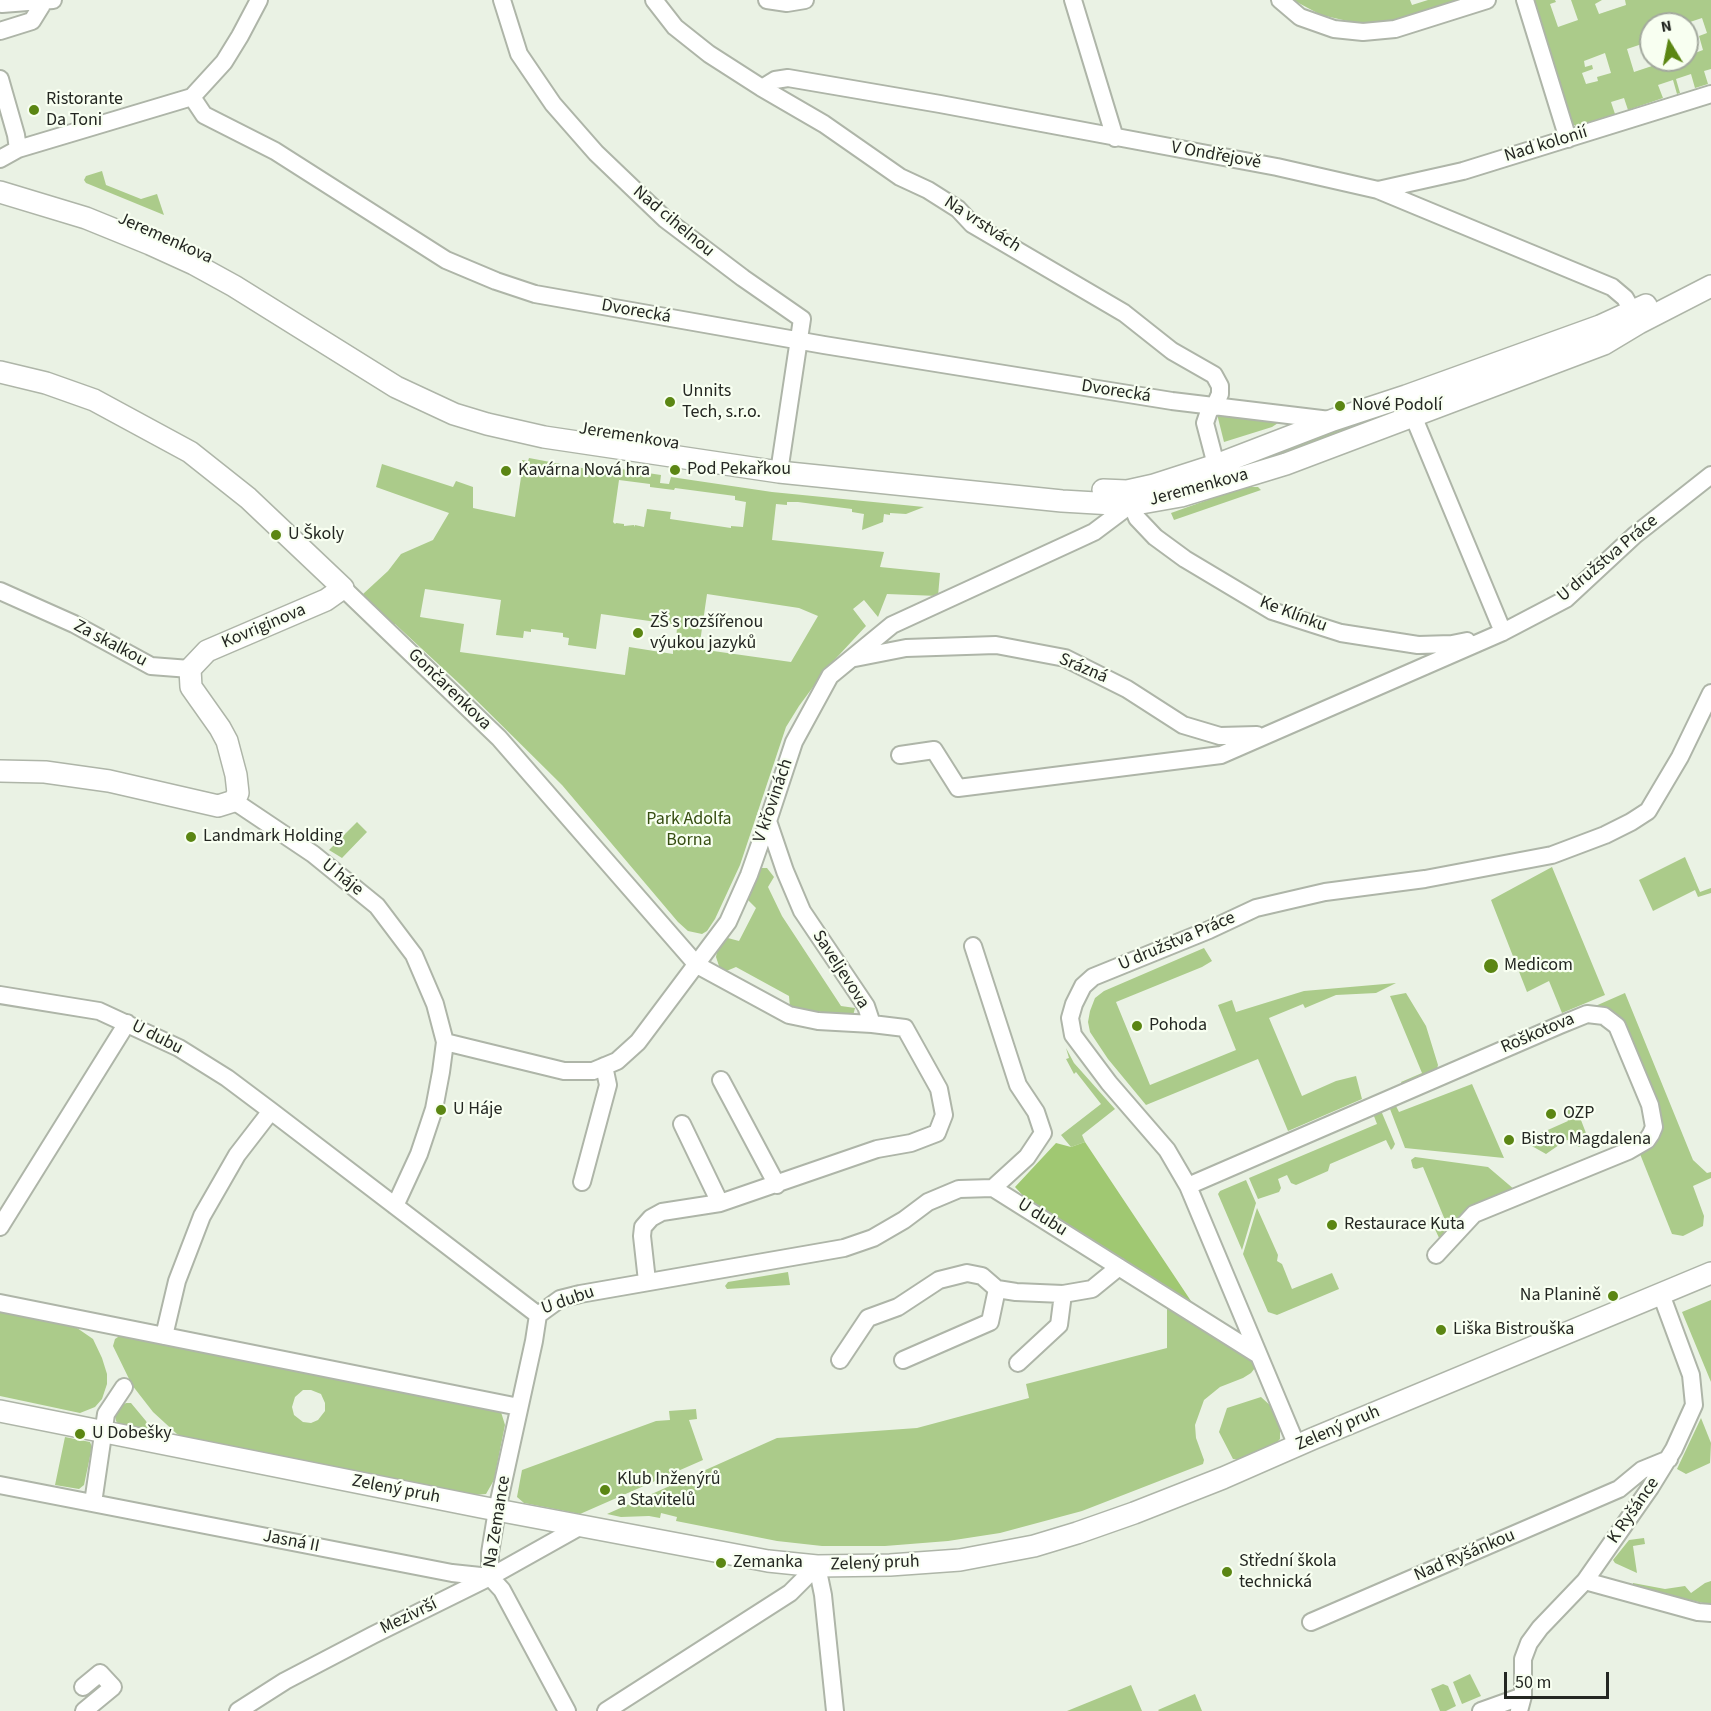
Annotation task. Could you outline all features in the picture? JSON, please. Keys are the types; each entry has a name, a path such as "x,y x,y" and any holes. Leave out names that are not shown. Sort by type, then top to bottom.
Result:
{"street":[{"path":"0,31 33,21 45,0"},
{"path":"2,4 54,0"},
{"path":"0,159 18,148 192,97 224,62 259,0"},
{"name":"Nad cihelnou","path":"502,0 519,54 553,104 596,153 665,219 802,319 781,458"},
{"name":"Na vrstvách","path":"654,0 675,27 709,54 808,114 900,177 949,203 972,224 1124,313 1172,351 1214,375 1220,386 1220,394 1209,411 1205,423 1216,465"},
{"path":"767,0 787,3 805,0"},
{"path":"1072,0 1115,138"},
{"path":"1280,0 1300,17 1334,29 1363,32 1395,29 1487,0"},
{"path":"1525,0 1568,139"},
{"name":"V Ondřejově","path":"762,88 775,81 788,78 1277,167 1378,190 1612,287 1622,295 1636,317"},
{"path":"0,79 18,148"},
{"name":"Nad kolonií","path":"1378,190 1463,171 1711,94"},
{"name":"Dvorecká","path":"192,97 204,115 275,151 409,237 469,270 535,294 1161,399 1333,420"},
{"name":"Jeremenkova","path":"0,178 89,206 199,252 403,377 490,412 546,430"},
{"name":"Jeremenkova","path":"0,192 37,201 86,218 194,264 234,286 306,333 420,399 454,414 487,424 1164,501 1286,464 1409,406"},
{"name":"Jeremenkova","path":"1129,498 1154,485 1216,465 1333,420 1409,406 1604,344 1636,317 1711,272"},
{"name":"Jeremenkova","path":"1636,317 1711,286"},
{"name":"Gončarenkova","path":"0,372 46,383 94,400 190,452 248,498 499,738 697,965 789,1015 818,1021 872,1024"},
{"path":"1409,406 1503,632"},
{"path":"1216,465 1225,474 1237,479"},
{"name":"U družstva Práce","path":"900,755 934,750 958,788 1221,755 1503,632 1566,599 1635,535 1711,475"},
{"name":"Ke Klínku","path":"1129,498 1143,527 1185,559 1272,611 1341,633 1418,645 1452,644 1503,632"},
{"name":"V křovinách","path":"445,1042 564,1071 593,1071 617,1062 638,1042 728,921 749,875 794,742 830,676 892,625 1094,532 1129,498"},
{"name":"Kovriginova","path":"189,669 207,651 326,600 343,588"},
{"name":"Za skalkou","path":"0,591 74,624 151,666 189,669"},
{"name":"Srázná","path":"850,658 906,648 996,645 1065,658 1128,689 1183,725 1220,736 1267,735"},
{"path":"0,771 45,772 109,781 218,806 234,801 238,793 236,775 227,741 191,687 189,669"},
{"name":"U družstva Práce","path":"1297,1446 1188,1185 1167,1150 1109,1083 1073,1035 1070,1018 1083,986 1093,977 1209,930 1256,908 1325,892 1425,879 1552,855 1605,835 1648,811 1680,757 1711,693"},
{"name":"U háje","path":"234,801 313,854 377,906 414,955 435,1004 445,1042 441,1072 420,1154 395,1206"},
{"name":"Saveljevova","path":"647,1281 642,1236 644,1227 651,1218 662,1212 720,1203 878,1149 911,1143 937,1133 944,1115 939,1089 905,1028 872,1024 866,1006 802,911 768,821"},
{"path":"973,946 1018,1085 1036,1112 1043,1133 1027,1157 993,1188"},
{"name":"U dubu","path":"0,995 99,1011 179,1048 227,1078 538,1315 560,1299 647,1281 844,1248 873,1238 904,1220 928,1202 959,1190 993,1188 1257,1354"},
{"name":"Roškotova","path":"1188,1185 1587,1014 1604,1016 1617,1026 1650,1105 1654,1126 1652,1134 1647,1140 1628,1150 1474,1214 1436,1255"},
{"path":"0,1227 127,1023"},
{"path":"582,1182 608,1084 604,1066"},
{"path":"721,1080 777,1185"},
{"path":"164,1336 177,1281 202,1216 237,1155 271,1111"},
{"path":"682,1124 720,1203"},
{"path":"840,1360 868,1318 898,1307 939,1280 967,1273 982,1276 997,1288 1016,1292 1063,1294 1092,1289 1119,1268"},
{"name":"Zelený pruh","path":"0,1411 497,1510 768,1561 818,1566 890,1565 960,1560 1034,1546 1134,1513 1711,1273"},
{"path":"903,1360 990,1322 997,1288"},
{"path":"1018,1363 1059,1325 1063,1294"},
{"name":"K Ryšánce","path":"1521,1704 1523,1659 1529,1643 1540,1628 1585,1581 1670,1458 1694,1405 1691,1375 1661,1294"},
{"path":"0,1303 519,1407"},
{"name":"Na Zemance","path":"538,1315 497,1510 490,1553 490,1577 502,1590 567,1711"},
{"path":"93,1503 106,1414 124,1387"},
{"name":"Nad Ryšánkou","path":"1311,1622 1619,1489 1642,1470 1670,1458"},
{"name":"Jasná II","path":"0,1485 441,1571 490,1577"},
{"path":"1619,1489 1643,1497"},
{"name":"Mezivrší","path":"238,1711 285,1681 490,1577 581,1526"},
{"path":"606,1711 790,1593 818,1566"},
{"path":"818,1566 835,1711"},
{"path":"1585,1581 1698,1612 1711,1613"},
{"path":"83,1687 100,1673 112,1687 84,1711"},
{"path":"1481,1711 1521,1704"}],"green space":[{"path":"1293,0 1410,0 1412,5 1428,0 1461,0 1398,20 1365,25 1321,15"},
{"path":"1534,0 1555,0 1556,2 1550,4 1558,27 1578,20 1571,0 1602,0 1595,4 1599,14 1626,5 1625,0 1711,0 1711,69 1704,71 1708,84 1695,88 1691,74 1676,79 1680,93 1677,94 1673,80 1658,85 1663,98 1628,110 1624,98 1611,102 1615,114 1576,126 1572,124","holes":["1605,53 1611,73 1597,77 1598,81 1586,84 1582,73 1593,69 1592,65 1585,67 1584,61"]},
{"path":"102,171 106,185 141,199 157,194 164,215 86,183 84,180 86,176"},
{"path":"1392,409 1394,413 1246,470 1237,463"},
{"path":"1217,414 1281,421 1272,427 1224,442"},
{"name":"Park Adolfa Borna","path":"529,458 619,475 621,469 661,475 660,483 669,484 671,477 772,492 924,507 906,514 884,514 883,522 862,530 864,514 852,512 852,509 798,502 787,502 787,505 776,504 772,540 884,552 880,567 940,573 938,596 887,594 878,617 864,600 853,609 866,626 827,668 786,727 740,865 715,919 707,931 702,934 688,931 678,922 562,785 462,686 395,624 393,626 363,594 388,571 401,554 433,540 449,513 376,487 382,464 453,487 456,481 473,487 473,508 515,517 522,460 528,461","holes":["619,480 650,484 650,487 735,496 735,500 746,502 743,527 731,526 731,528 670,519 671,512 647,509 644,527 615,524 613,522","425,589 501,600 496,635 523,638 524,631 531,632 531,629 563,633 563,637 569,638 568,645 596,649 601,614 677,625 676,649 673,650 673,654 629,647 625,675 460,652 464,624 420,617","707,594 799,608 818,616 791,662 699,649"]},
{"path":"1244,487 1258,487 1261,490 1174,520 1171,513"},
{"path":"357,822 367,832 342,858 329,850"},
{"path":"1685,857 1700,892 1711,888 1711,893 1698,897 1695,890 1653,911 1639,880"},
{"path":"1552,867 1605,995 1562,1013 1549,981 1527,992 1491,900"},
{"path":"761,868 767,868 774,877 768,887 782,916 841,1006 855,1008 853,1016 790,1008 789,996 736,967 724,972 720,969 716,957 718,945 724,937 739,941 756,908 745,897 754,873"},
{"path":"1204,948 1212,961 1116,1002 1150,1085 1236,1050 1218,1005 1232,1000 1236,1012 1304,991 1396,983 1376,993 1336,995 1305,1008 1303,1004 1269,1018 1302,1096 1336,1081 1356,1076 1362,1099 1288,1131 1258,1059 1146,1105 1108,1059 1090,1032 1088,1022 1090,1011 1095,998 1104,991"},
{"path":"1406,993 1426,1026 1438,1065 1436,1073 1403,1086 1401,1082 1422,1073 1390,996"},
{"path":"1625,993 1693,1160 1707,1173 1711,1172 1711,1178 1693,1186 1704,1216 1703,1226 1683,1236 1672,1234 1640,1154 1660,1131 1662,1122 1622,1022 1584,1011"},
{"path":"1066,1048 1074,1063 1115,1109 1082,1135 1085,1142 1071,1147 1061,1135 1101,1104 1076,1072 1074,1074 1066,1059 1069,1058"},
{"path":"1472,1084 1504,1158 1405,1148 1390,1109 1394,1102 1399,1112"},
{"path":"1576,1107 1589,1141 1579,1147 1569,1140 1559,1141 1559,1145 1546,1154 1523,1141 1568,1121 1564,1112"},
{"path":"1372,1111 1382,1113 1395,1144 1391,1150 1386,1140 1330,1164 1328,1171 1296,1185 1291,1183 1287,1175 1278,1179 1281,1188 1279,1192 1258,1199 1249,1178 1377,1124"},
{"path":"1085,1142 1197,1310 1029,1202 1015,1187 1056,1143 1071,1147"},
{"path":"1415,1157 1488,1167 1515,1190 1462,1213 1444,1243 1440,1240 1434,1227 1445,1220 1423,1167 1413,1168 1411,1160"},
{"path":"1246,1180 1256,1203 1242,1250 1218,1194"},
{"path":"1257,1208 1278,1255 1277,1261 1282,1264 1292,1289 1332,1273 1339,1289 1277,1315 1268,1312 1243,1254"},
{"path":"788,1272 790,1285 727,1289 725,1286 728,1282"},
{"path":"1711,1300 1711,1382 1682,1312"},
{"path":"1167,1301 1235,1341 1256,1363 1255,1368 1243,1378 1220,1387 1204,1400 1195,1425 1203,1464 1082,1511 1000,1533 948,1541 885,1546 822,1546 777,1541 676,1521 677,1517 661,1513 660,1518 621,1517 607,1514 777,1438 917,1428 1029,1398 1026,1384 1167,1348"},
{"path":"0,1312 77,1328 93,1339 107,1374 107,1384 102,1399 95,1407 80,1413 0,1396"},
{"path":"121,1335 501,1412 505,1425 494,1480 486,1494 474,1495 191,1441 177,1434 153,1412 132,1385 113,1346 115,1339","holes":["303,1390 321,1394 325,1403 325,1411 318,1420 311,1423 303,1422 294,1415 292,1407 295,1397"]},
{"path":"1261,1397 1273,1408 1280,1426 1280,1439 1273,1447 1244,1460 1233,1459 1219,1432 1227,1408"},
{"path":"131,1403 146,1421 148,1430 119,1425 115,1416 121,1406"},
{"path":"696,1409 697,1419 689,1420 703,1460 580,1514 524,1503 517,1497 522,1470 656,1421 670,1420 669,1411"},
{"path":"1701,1418 1711,1443 1710,1463 1686,1474 1677,1469"},
{"path":"65,1437 90,1442 92,1447 84,1485 79,1489 55,1485"},
{"path":"1644,1538 1645,1544 1633,1546 1637,1573 1615,1563 1613,1560 1629,1540"},
{"path":"1711,1581 1711,1605 1633,1586 1633,1583 1665,1589 1685,1586 1691,1593"},
{"path":"1470,1674 1481,1696 1462,1704 1453,1682"},
{"path":"1443,1684 1448,1686 1456,1706 1440,1711 1431,1689"},
{"path":"1131,1685 1142,1711 1067,1711"},
{"path":"1195,1694 1202,1711 1158,1710"}],"place":[{"name":"Ristorante Da Toni","path":"34,110"},
{"name":"Unnits Tech, s.r.o.","path":"670,402"},
{"name":"Nové Podolí","path":"1340,406"},
{"name":"Pod Pekařkou","path":"675,470"},
{"name":"Kavárna Nová hra","path":"506,471"},
{"name":"U Školy","path":"276,535"},
{"name":"ZŠ s rozšířenou výukou jazyků","path":"638,633"},
{"name":"Landmark Holding","path":"191,837"},
{"name":"Medicom","path":"1491,966"},
{"name":"Pohoda","path":"1137,1026"},
{"name":"U Háje","path":"441,1110"},
{"name":"OZP","path":"1551,1114"},
{"name":"Bistro Magdalena","path":"1509,1140"},
{"name":"Restaurace Kuta","path":"1332,1225"},
{"name":"Na Planině","path":"1613,1296"},
{"name":"Liška Bistrouška","path":"1441,1330"},
{"name":"U Dobešky","path":"80,1434"},
{"name":"Klub Inženýrů a Stavitelů","path":"605,1490"},
{"name":"Zemanka","path":"721,1563"},
{"name":"Střední škola technická","path":"1227,1572"}]}
